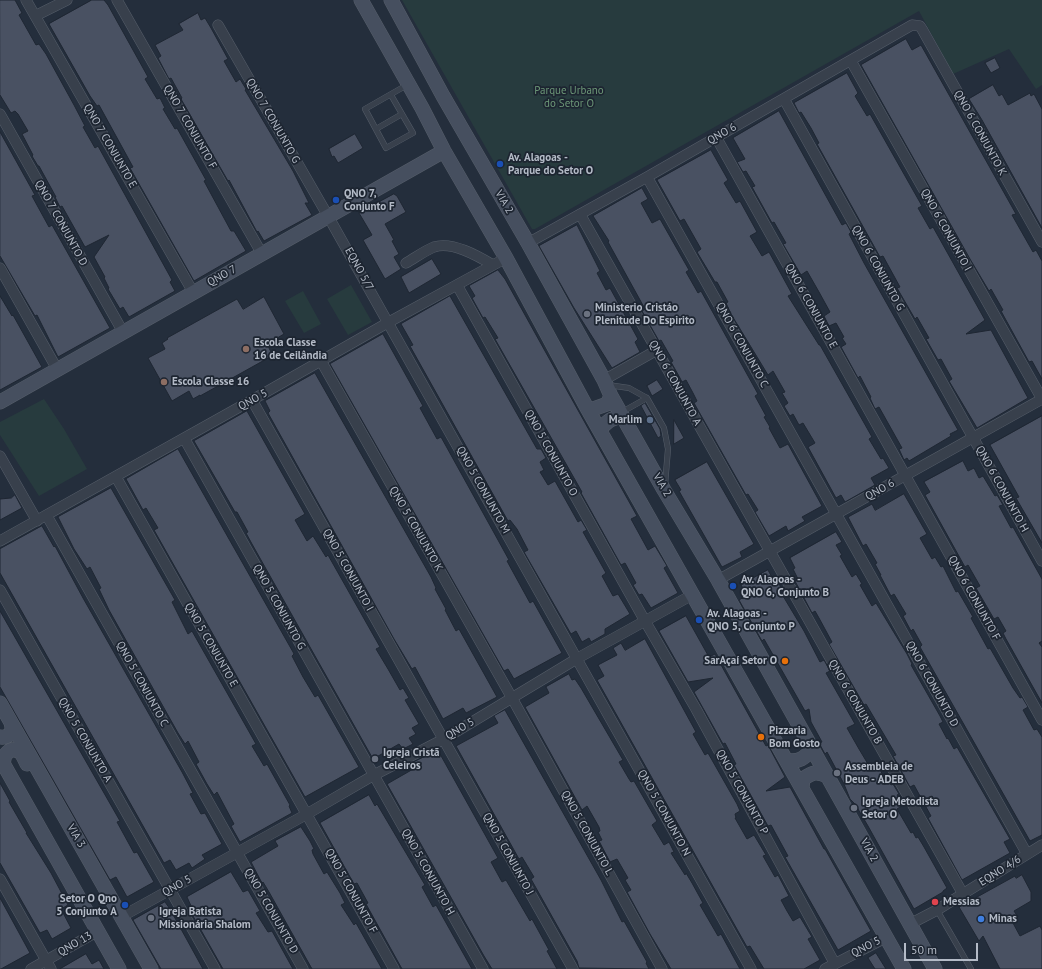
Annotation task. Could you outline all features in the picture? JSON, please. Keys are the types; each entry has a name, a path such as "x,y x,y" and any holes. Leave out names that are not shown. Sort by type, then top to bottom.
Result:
{"main road":[{"path":"361,0 422,108 444,151 506,258 587,408 904,969"},
{"name":"VIA 2","path":"391,0 443,96 528,243 664,490 718,580 935,969"},
{"path":"422,108 424,98 430,94 437,93 443,96"},
{"name":"QNO 7","path":"0,402 444,151"},
{"path":"587,408 593,409 607,404 607,387"},
{"path":"600,429 609,420 622,415"},
{"name":"VIA 3","path":"0,703 151,969"},
{"path":"0,737 4,738 10,735 12,729 11,723"},
{"path":"786,760 802,760 813,749"},
{"path":"84,851 55,813 21,754 13,750 7,753 2,762 119,969"},
{"path":"802,788 803,779 811,773 819,772 827,776"}],"street":[{"name":"QNO 7 CONJUNTO E","path":"26,0 193,292"},
{"path":"35,16 67,0"},
{"name":"QNO 7 CONJUNTO F","path":"117,0 262,254"},
{"name":"QNO 6","path":"528,243 648,177 912,25 917,25"},
{"name":"QNO 6 CONJUNTO K","path":"917,25 922,29 1042,242"},
{"name":"QNO 7 CONJUNTO G","path":"218,26 328,216"},
{"name":"QNO 6 CONJUNTO I","path":"851,61 1042,399"},
{"name":"QNO 6 CONJUNTO G","path":"784,99 973,437"},
{"name":"QNO 7 CONJUNTO D","path":"0,114 123,332"},
{"name":"QNO 6 CONJUNTO E","path":"716,137 906,475"},
{"name":"QNO 6 CONJUNTO C","path":"648,177 837,514"},
{"name":"QNO 6 CONJUNTO A","path":"580,214 770,552"},
{"name":"EQNO 5/7","path":"328,216 389,322"},
{"path":"406,263 434,247 451,247 480,257 493,265"},
{"name":"QNO 5","path":"0,541 47,516 389,322 506,258"},
{"path":"0,268 57,369"},
{"name":"QNO 5 CONJUNTO O","path":"457,285 645,621"},
{"name":"QNO 5 CONJUNTO M","path":"389,322 578,658"},
{"path":"607,387 657,350"},
{"name":"QNO 5 CONJUNTO K","path":"321,361 512,698"},
{"name":"QNO 6","path":"718,580 1042,399"},
{"name":"QNO 5 CONJUNTO I","path":"252,400 444,739"},
{"name":"QNO 6 CONJUNTO H","path":"973,437 1042,561"},
{"name":"QNO 5 CONJUNTO G","path":"184,438 374,775"},
{"path":"0,456 37,521"},
{"name":"QNO 6 CONJUNTO F","path":"906,475 1042,720"},
{"name":"QNO 5 CONJUNTO E","path":"116,477 307,814"},
{"name":"QNO 6 CONJUNTO D","path":"837,514 1027,854"},
{"name":"QNO 5 CONJUNTO C","path":"47,516 238,853"},
{"name":"QNO 6 CONJUNTO B","path":"770,552 963,894"},
{"name":"QNO 5 CONJUNTO A","path":"0,590 215,969"},
{"name":"QNO 5","path":"120,914 128,913 238,853 374,775 444,739 578,658 692,595"},
{"name":"QNO 5 CONJUNTO P","path":"645,621 696,708 835,964"},
{"name":"QNO 5 CONJUNTO N","path":"578,658 751,969"},
{"name":"QNO 5 CONJUNTO L","path":"512,698 662,969"},
{"name":"QNO 5 CONJUNTO J","path":"444,739 573,969"},
{"name":"QNO 5 CONJUNTO H","path":"374,775 483,969"},
{"name":"QNO 5 CONJUNTO F","path":"307,814 394,969"},
{"name":"EQNO 4/6","path":"910,924 937,910 1042,845"},
{"name":"QNO 5 CONJUNTO D","path":"238,853 304,969"},
{"path":"0,879 48,965"},
{"name":"QNO 13","path":"31,969 48,965 98,931"},
{"name":"QNO 5","path":"825,969 887,937"}],"lane":[{"path":"391,95 413,133 386,148 365,109 408,85"},
{"path":"376,129 402,114"},
{"path":"607,387 629,388 647,398 664,428 668,449 664,490"},
{"path":"622,415 647,398"},
{"path":"937,910 971,969"}],"green space":[{"name":"Parque Urbano do Setor O","path":"402,0 1042,0 1042,85 1036,89 1009,49 953,74 919,11 535,229 532,229"},
{"path":"351,285 372,322 348,335 327,299"},
{"path":"303,291 321,324 304,333 285,301"},
{"path":"44,399 64,429 87,469 39,496 0,435 0,422"}],"building":[{"path":"0,0 15,0 22,13 19,15 36,45 39,44 46,54 85,126 83,127 95,148 98,146 172,280 170,282 175,291 129,317 123,307 120,309 108,289 109,288 104,278 105,277 94,257 109,235 85,247 62,206 60,207 39,166 32,156 33,155 22,134 28,131 18,114 15,111 11,113 0,95"},
{"path":"92,0 104,0 108,5 148,77 145,79 157,99 160,98 165,108 163,109 175,129 177,128 206,180 204,181 231,231 234,231 246,251 194,281 130,168 133,167 99,105 97,106 90,96 49,24"},
{"path":"198,13 201,20 205,18 211,28 228,59 224,61 236,82 240,79 246,89 245,90 293,171 309,203 305,203 312,215 264,241 258,231 257,232 229,180 228,181 181,99 182,98 171,78 169,79 158,58 161,56 155,45 183,30 179,24"},
{"path":"906,39 912,50 921,45 1016,214 1012,215 1033,252 1036,250 1042,261 1042,379 1032,361 1029,362 1001,311 1003,310 991,289 989,291 970,259 861,65"},
{"path":"995,58 1000,68 991,73 985,63"},
{"path":"847,73 858,93 855,96 867,116 870,114 922,206 918,208 930,229 933,227 985,320 966,334 991,330 1028,398 977,428 949,381 952,379 941,359 938,360 926,339 929,338 917,317 915,319 897,288 900,287 883,256 880,257 817,144 819,143 811,128 801,112 799,113 794,103"},
{"path":"993,85 999,96 1002,94 1008,105 1030,93 1031,96 1034,94 1042,109 1042,228 969,99"},
{"path":"779,111 842,225 846,223 851,232 849,234 864,263 958,430 950,434 951,436 909,461 907,458 904,460 899,449 902,448 879,407 875,409 870,398 871,397 860,376 858,378 841,347 846,344 842,338 844,337 836,323 829,326 824,316 830,312 807,271 801,275 783,244 786,243 774,222 772,223 752,187 755,186 746,171 743,172 737,162 745,159 733,138"},
{"path":"0,132 35,195 32,196 49,227 52,225 110,328 58,357 37,315 35,316 0,256"},
{"path":"355,134 363,148 338,163 334,156 332,157 329,149"},
{"path":"711,150 728,180 724,183 736,203 740,201 757,232 750,236 762,256 769,252 792,294 788,296 820,345 872,437 869,439 881,459 883,458 889,468 871,478 875,485 845,502 841,495 836,498 808,447 815,443 803,423 799,425 793,414 790,416 784,406 788,403 782,393 785,392 773,371 768,375 731,314 726,303 728,302 697,252 701,249 684,219 680,221 657,180"},
{"path":"642,188 648,199 641,203 652,223 660,219 689,270 686,272 698,293 701,291 758,394 755,396 766,416 764,417 770,427 769,428 780,448 788,444 822,506 802,517 805,521 788,531 786,526 769,536 755,512 758,510 748,494 746,495 694,403 697,401 686,380 682,382 671,362 673,361 661,340 659,341 642,311 645,309 608,242 609,241 593,216"},
{"path":"394,194 397,196 406,212 385,224 394,240 392,241 399,254 394,257 401,269 385,279 363,240 372,235 359,213"},
{"path":"577,225 600,271 597,273 606,290 610,288 638,339 635,342 640,352 612,368 574,308 539,246"},
{"path":"432,259 441,274 409,293 401,277"},
{"path":"498,270 505,279 637,516 631,519 648,550 655,546 667,566 664,568 678,593 651,608 642,594 639,595 633,585 636,583 625,563 621,565 581,493 582,492 495,339 498,338 485,317 483,318 472,298 475,296 469,286"},
{"path":"0,296 12,316 13,315 42,367 0,390"},
{"path":"450,296 537,449 541,449 546,458 540,462 544,470 540,472 548,485 555,481 578,522 581,520 587,530 583,532 606,573 602,576 613,596 618,594 630,614 605,629 605,634 591,642 589,638 582,642 576,631 571,634 524,552 528,550 517,529 510,520 508,521 410,346 413,345 401,324"},
{"name":"Escola Classe 16 de Ceilândia","path":"264,297 284,334 267,344 272,354 269,356 270,357 200,396 193,399 189,391 172,401 148,358 165,349 162,343 168,339 167,338 237,299 243,309"},
{"path":"383,334 423,406 420,408 437,439 441,437 509,560 507,561 530,603 533,601 562,653 514,679 508,669 504,671 330,364"},
{"path":"315,373 431,577 436,588 435,589 456,631 459,629 497,697 466,713 463,708 443,719 415,667 412,669 394,639 268,413 270,411 265,401"},
{"path":"657,380 663,389 652,396 647,386"},
{"path":"645,403 660,429 661,436 658,438 641,406"},
{"path":"247,411 305,514 295,520 307,541 313,536 326,557 328,555 380,647 376,649 400,690 403,688 409,698 405,700 419,724 412,728 416,734 409,738 413,744 403,749 399,744 373,759 252,544 246,533 248,532 237,512 235,512 194,441"},
{"path":"1042,416 1042,543 1016,498 1019,497 990,445"},
{"path":"674,420 684,438 674,444"},
{"path":"178,449 293,652 294,654 292,656 303,677 315,697 318,695 359,767 305,797 154,530 158,528 146,508 143,510 126,479"},
{"path":"963,461 968,471 974,468 979,478 983,476 995,496 997,495 1003,505 999,506 1011,528 1013,527 1042,579 1042,641 1039,643 1042,647 1042,703 1003,633 1006,631 998,617 994,619 976,588 980,586 968,565 965,567 925,495 930,492 924,482"},
{"path":"707,462 754,544 740,552 742,557 722,567 679,491 681,490 675,480"},
{"path":"111,488 175,600 172,602 188,634 192,631 256,744 252,746 264,766 267,764 290,805 289,806 292,813 240,842 231,826 234,824 217,792 214,795 207,784 196,764 199,762 188,741 185,744 178,733 109,610 99,589 101,588 90,567 87,569 74,549 58,517"},
{"path":"904,494 927,534 920,538 932,559 935,557 941,567 943,566 956,592 958,591 973,617 971,618 988,649 990,648 1013,688 1020,698 1022,697 1028,707 1023,710 1034,730 1037,729 1042,737 1042,835 1030,841 920,647 922,645 913,629 911,631 903,616 906,614 894,594 891,596 875,564 877,563 866,544 863,546 848,517 872,504 875,510"},
{"path":"15,495 22,508 0,520 0,499 11,498"},
{"path":"42,526 54,547 55,546 182,772 193,793 190,794 201,814 205,813 222,844 202,855 205,859 192,868 189,863 176,870 170,860 164,863 0,573 0,549"},
{"path":"836,532 842,542 836,545 842,555 840,556 852,577 856,574 862,584 860,585 872,606 876,603 907,654 912,664 911,665 943,722 939,724 947,739 948,738 954,749 957,747 1010,839 1004,842 1010,853 962,880 928,818 931,816 914,785 910,787 893,756 896,755 866,704 864,705 829,644 832,642 819,618 815,611 812,613 795,581 798,579 790,558"},
{"path":"768,570 774,581 776,579 782,589 780,591 804,631 820,662 824,660 830,671 826,673 855,724 847,728 871,769 877,765 883,775 885,774 891,785 893,784 903,805 897,809 911,833 913,832 916,838 918,837 947,888 943,892 914,909 868,826 855,804 850,799 844,784 827,752 825,754 819,743 822,742 811,722 809,709 805,711 764,639 762,641 739,600 747,595 741,585"},
{"path":"0,611 120,821 117,822 134,853 137,852 154,882 127,897 116,877 110,880 0,687"},
{"path":"686,616 709,657 715,654 785,777 766,791 790,787 871,931 838,950 785,857 788,856 771,825 768,826 734,765 736,764 725,743 723,744 694,692 713,678 688,682 659,631"},
{"path":"645,639 696,732 693,734 705,755 708,753 737,804 740,811 735,814 735,818 747,839 754,835 766,855 763,856 775,877 778,875 789,896 781,900 787,911 793,921 800,917 812,937 808,939 820,960 804,969 764,969 750,946 747,947 597,680 604,676 598,665 617,655 613,648 621,643 625,650"},
{"path":"569,674 572,680 575,679 581,688 623,760 619,762 631,782 634,781 657,821 652,825 664,845 669,842 674,852 671,853 685,875 686,873 703,903 700,905 718,936 721,934 740,969 671,969 650,934 627,892 631,890 625,880 628,878 617,859 610,862 599,841 602,840 598,832 600,831 599,827 587,806 582,810 525,707 549,693 546,687"},
{"path":"505,710 601,880 622,922 624,921 647,962 646,963 649,969 579,968 577,961 531,879 534,877 522,857 519,859 456,746 498,723 494,716"},
{"path":"434,752 437,757 440,754 498,858 491,862 502,882 506,880 530,921 532,919 549,950 547,951 557,969 492,969 484,956 387,784 415,768 412,763"},
{"path":"0,783 26,833 51,873 68,905 61,909 71,928 52,939 47,930 40,933 0,863"},
{"path":"369,795 375,806 377,804 425,885 422,887 433,907 436,905 472,969 402,969 366,904 368,903 357,883 354,884 320,823"},
{"path":"301,827 314,849 312,850 313,854 324,874 327,872 340,893 345,903 341,905 354,925 356,923 382,969 312,969 269,892 263,882 262,883 251,862 278,846 275,841"},
{"path":"231,872 243,892 248,890 260,911 256,913 268,932 272,931 293,969 223,969 189,909 192,908 187,897"},
{"path":"1022,875 1031,892 1031,901 1014,911 1018,917 1016,918 1017,921 1013,923 1020,936 1040,926 1042,930 1042,969 1000,969 983,936 979,941 959,907 1015,876 1016,878"},
{"path":"0,898 30,953 1,969 0,969"},
{"path":"165,902 203,969 161,969 133,920"},
{"path":"876,953 886,969 875,969 868,958"},
{"path":"86,954 92,964 99,960 104,969 60,969"}],"place":[{"name":"Av. Alagoas - Parque do Setor O","path":"500,164"},
{"name":"QNO 7, Conjunto F","path":"336,200"},
{"name":"Ministerio Cristáo Plenitude Do Espirito","path":"587,314"},
{"name":"Escola Classe 16 de Ceilândia","path":"246,349"},
{"name":"Escola Classe 16","path":"164,382"},
{"name":"Marlim","path":"650,420"},
{"name":"Av. Alagoas - QNO 6, Conjunto B","path":"733,586"},
{"name":"Av. Alagoas - QNO 5, Conjunto P","path":"699,620"},
{"name":"SarAçaí Setor O","path":"785,661"},
{"name":"Pizzaria Bom Gosto","path":"761,737"},
{"name":"Igreja Cristã Celeiros","path":"375,759"},
{"name":"Assembleia de Deus - ADEB","path":"837,773"},
{"name":"Igreja Metodista Setor O","path":"854,808"},
{"name":"Messias","path":"935,902"},
{"name":"Setor O Qno 5 Conjunto A","path":"125,905"},
{"name":"Igreja Batista Missionária Shalom","path":"151,918"},
{"name":"Minas","path":"981,919"}]}
